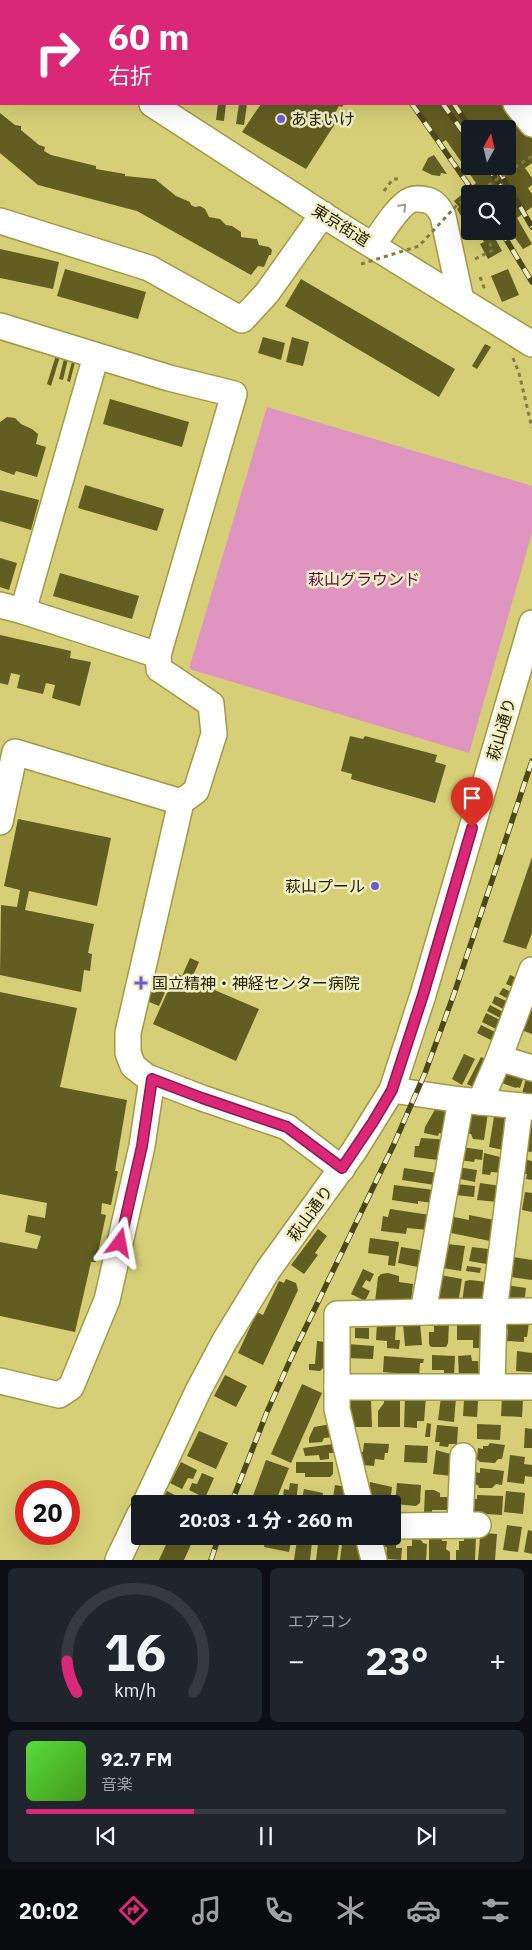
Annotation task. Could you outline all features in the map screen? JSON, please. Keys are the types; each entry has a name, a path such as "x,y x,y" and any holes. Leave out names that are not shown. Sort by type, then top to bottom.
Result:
{"street":[{"name":"東京街道","path":"154,105 323,214 368,258 461,300 524,348"},
{"path":"517,105 532,124"},
{"path":"368,258 403,205 410,200 419,198 430,201 439,207 443,216 461,300"},
{"path":"0,221 149,268 242,320 267,293 323,214"},
{"path":"0,326 169,378 234,394 158,655 159,669 211,704 214,734 196,791 180,802 128,1032 128,1053 133,1066 152,1079 287,1127 342,1168"},
{"path":"96,356 12,608 158,655"},
{"name":"萩山通り","path":"149,1495 198,1391 224,1342 268,1270 342,1168 392,1090 423,995 532,623"},
{"path":"0,822 8,750 180,802"},
{"path":"423,1312 470,1101 499,1058 532,970"},
{"path":"499,1058 532,1068"},
{"path":"0,1382 59,1395 71,1387 107,1300 142,1146 152,1079"},
{"path":"392,1090 526,1107 494,1311 492,1386"},
{"path":"358,1495 337,1409 337,1314 532,1311"},
{"path":"337,1387 532,1387"},
{"path":"401,1526 469,1525 463,1456"},
{"path":"118,1560 131,1533"},
{"path":"370,1545 374,1560"}],"path":[{"path":"488,185 532,156"},
{"path":"368,258 419,246 461,202"},
{"path":"473,259 493,250 488,240"},
{"path":"524,348 512,356 519,373 532,428"}],"green space":[{"name":"萩山グラウンド","path":"267,407 532,486 532,533 469,753 189,669"}],"building":[{"path":"218,105 226,105 224,121 216,120"},
{"path":"239,105 247,105 244,125 236,124"},
{"path":"260,105 343,105 342,107 339,106 335,113 340,116 306,169 242,132"},
{"path":"414,105 511,105 532,138 532,163 525,168 532,178 532,185 528,188 532,194 532,207 517,218 532,244 523,249 516,239 516,185 474,185 476,183 470,175 516,175 516,120 461,120 461,162 446,140 441,143"},
{"path":"0,113 15,125 21,126 21,130 39,145 45,147 44,151 51,155 96,166 96,169 125,174 125,176 155,179 176,196 190,202 191,205 195,207 200,206 205,209 209,217 220,219 226,225 232,226 241,232 241,237 257,239 259,245 269,247 272,250 271,255 269,255 264,267 258,266 251,275 137,211 38,185 0,153"},
{"path":"434,155 447,174 441,173 440,176 432,175 422,170 428,158"},
{"path":"461,195 461,216 457,209 459,207 454,201"},
{"path":"483,240 496,240 502,251 488,259 480,244 484,242"},
{"path":"0,249 59,262 53,289 0,278"},
{"path":"65,269 146,292 138,319 57,296"},
{"path":"508,269 519,295 502,302 491,276"},
{"path":"301,279 455,369 439,397 285,306"},
{"path":"263,337 285,343 281,360 258,353"},
{"path":"292,337 309,342 303,366 286,362"},
{"path":"485,344 491,347 477,369 472,366"},
{"path":"57,352 61,353 51,386 47,384"},
{"path":"65,355 69,355 63,380 59,379"},
{"path":"73,357 76,358 70,382 67,381"},
{"path":"110,399 189,422 182,447 103,424"},
{"path":"7,417 15,418 21,424 32,429 38,434 36,444 46,447 37,477 16,471 14,475 0,470 0,422"},
{"path":"85,485 164,509 157,531 78,508"},
{"path":"0,490 39,500 31,530 0,521"},
{"path":"0,558 17,563 9,590 0,587"},
{"path":"60,573 139,596 132,619 53,596"},
{"path":"0,635 71,651 70,658 91,662 80,706 52,698 55,685 46,683 43,694 17,688 20,675 11,673 8,685 0,683"},
{"path":"350,736 363,739 365,736 437,755 435,762 446,765 435,803 351,779 352,774 341,771"},
{"path":"18,819 111,838 97,906 29,891 25,910 94,924 88,953 92,954 90,971 84,970 81,992 0,975 1,905 17,907 20,890 4,886"},
{"path":"532,857 532,933 526,949 503,942"},
{"path":"190,958 199,962 191,980 259,1009 236,1061 153,1024 176,973 182,976"},
{"path":"510,975 524,981 520,990 506,984"},
{"path":"152,981 167,988 159,1006 144,1000"},
{"path":"503,988 515,994 512,1001 499,994"},
{"path":"0,992 77,1008 60,1087 127,1100 115,1171 118,1171 111,1205 102,1203 101,1214 106,1215 96,1262 91,1262 75,1332 0,1316 0,1242 37,1249 41,1236 25,1232 28,1215 45,1218 47,1203 0,1194"},
{"path":"495,996 511,1003 507,1011 492,1003"},
{"path":"490,1005 507,1014 504,1020 487,1011"},
{"path":"529,1008 532,1009 532,1034 521,1030"},
{"path":"486,1013 504,1022 500,1031 482,1022"},
{"path":"481,1025 499,1034 495,1042 477,1033"},
{"path":"464,1054 475,1059 462,1085 452,1079"},
{"path":"481,1057 493,1063 480,1090 467,1084"},
{"path":"506,1062 524,1076 520,1088 499,1082"},
{"path":"528,1070 532,1071 532,1097 522,1094"},
{"path":"437,1106 454,1109 450,1135 439,1133 438,1136 424,1133 425,1127"},
{"path":"468,1111 488,1113 484,1140 473,1139 471,1134 466,1133"},
{"path":"495,1111 515,1114 508,1151 489,1147"},
{"path":"529,1121 532,1121 532,1152 524,1151"},
{"path":"421,1138 450,1140 446,1161 414,1157 415,1146 419,1146"},
{"path":"461,1147 483,1150 482,1160 475,1159 474,1162 459,1160"},
{"path":"484,1153 504,1158 503,1173 491,1172 490,1175 482,1174"},
{"path":"523,1159 532,1161 532,1180 526,1179 527,1174 521,1174"},
{"path":"457,1167 477,1170 475,1182 455,1178"},
{"path":"404,1168 437,1173 435,1185 402,1180"},
{"path":"480,1183 501,1186 498,1202 477,1200"},
{"path":"456,1184 475,1186 474,1197 455,1195"},
{"path":"394,1185 435,1190 433,1203 418,1201 418,1204 392,1200"},
{"path":"525,1192 532,1193 532,1212 522,1210"},
{"path":"390,1209 430,1215 428,1230 407,1228 406,1234 381,1231 383,1216 388,1217"},
{"path":"469,1215 494,1220 490,1241 451,1233 454,1217 469,1220"},
{"path":"318,1229 327,1236 315,1253 318,1255 304,1274 291,1265"},
{"path":"370,1238 399,1242 395,1266 388,1265 389,1256 368,1253"},
{"path":"447,1244 465,1246 461,1271 443,1268"},
{"path":"401,1247 426,1251 423,1268 398,1263"},
{"path":"472,1247 488,1249 487,1264 469,1261"},
{"path":"513,1257 532,1260 532,1280 510,1277"},
{"path":"467,1266 481,1268 480,1273 466,1271"},
{"path":"363,1269 374,1274 370,1282 366,1280 362,1287 370,1291 365,1301 351,1294"},
{"path":"388,1273 399,1276 399,1282 413,1284 411,1303 375,1302 378,1277 381,1274"},
{"path":"440,1275 462,1279 458,1304 436,1301"},
{"path":"286,1279 296,1283 298,1290 263,1365 238,1353 257,1312 263,1315 279,1281 284,1283"},
{"path":"465,1281 487,1282 484,1301 462,1302"},
{"path":"507,1285 526,1288 524,1304 504,1301"},
{"path":"504,1321 529,1323 527,1337 524,1337 524,1342 507,1341 508,1329 503,1329"},
{"path":"377,1322 396,1324 395,1340 400,1340 399,1349 387,1348 387,1341 376,1340"},
{"path":"457,1322 486,1322 486,1348 473,1348 473,1340 457,1340"},
{"path":"420,1323 422,1345 405,1346 403,1324"},
{"path":"434,1323 449,1324 446,1347 431,1347 429,1344 429,1332 434,1332"},
{"path":"355,1328 369,1328 369,1339 355,1338"},
{"path":"317,1341 332,1343 329,1369 323,1368 320,1371 309,1370 309,1364 315,1364"},
{"path":"347,1344 374,1346 373,1359 346,1358"},
{"path":"517,1351 532,1353 532,1372 516,1371"},
{"path":"432,1355 455,1356 454,1376 444,1375 444,1370 432,1370"},
{"path":"471,1355 472,1361 478,1361 479,1375 459,1376 458,1356"},
{"path":"384,1356 424,1359 423,1363 420,1363 419,1378 394,1376 395,1373 383,1372"},
{"path":"225,1375 247,1386 236,1407 214,1396"},
{"path":"302,1384 322,1393 291,1463 271,1454"},
{"path":"384,1395 400,1399 400,1427 378,1427 378,1411 384,1403"},
{"path":"405,1397 426,1398 424,1421 417,1421 417,1428 404,1427"},
{"path":"441,1397 456,1398 454,1422 438,1420"},
{"path":"502,1398 523,1399 522,1417 501,1416"},
{"path":"371,1400 372,1427 348,1427 348,1401"},
{"path":"464,1400 478,1401 477,1417 463,1416"},
{"path":"427,1423 431,1424 430,1437 425,1437"},
{"path":"331,1424 333,1437 324,1438 322,1442 309,1443 314,1427"},
{"path":"477,1424 501,1425 500,1440 477,1439"},
{"path":"437,1425 458,1427 457,1444 449,1444 448,1447 439,1446 440,1442 435,1442"},
{"path":"525,1428 532,1429 532,1448 524,1448"},
{"path":"199,1431 228,1443 216,1469 187,1456"},
{"path":"364,1443 389,1444 388,1453 385,1453 384,1460 375,1459 374,1466 361,1465 358,1451 363,1452"},
{"path":"490,1443 505,1445 502,1459 498,1459 495,1463 480,1462 477,1459 478,1448 483,1449 483,1446 488,1446"},
{"path":"334,1444 335,1453 329,1453 329,1459 320,1460 319,1455 305,1456 303,1448"},
{"path":"405,1445 428,1446 427,1463 404,1462"},
{"path":"436,1450 454,1455 452,1476 433,1474"},
{"path":"510,1455 525,1457 524,1464 532,1465 532,1477 525,1476 524,1484 507,1482"},
{"path":"266,1460 289,1468 278,1495 253,1495"},
{"path":"181,1462 197,1470 193,1479 188,1478 182,1489 170,1483"},
{"path":"296,1462 333,1462 333,1474 330,1477 305,1477 305,1473 296,1473"},
{"path":"480,1468 504,1471 502,1485 496,1484 492,1488 479,1488 478,1485 474,1484 475,1472 480,1473"},
{"path":"202,1473 214,1478 206,1495 199,1495 189,1490 192,1483 197,1484"},
{"path":"370,1482 392,1487 391,1495 368,1495"},
{"path":"290,1483 298,1484 297,1495 283,1495 284,1489 289,1490"},
{"path":"397,1483 421,1485 420,1503 416,1506 401,1505 401,1495 396,1495"},
{"path":"335,1485 347,1487 348,1495 333,1495"},
{"path":"304,1489 323,1493 323,1495 303,1495"},
{"path":"425,1490 434,1490 440,1493 440,1497 451,1497 451,1510 432,1510 432,1515 424,1513"},
{"path":"167,1491 175,1495 165,1495"},
{"path":"506,1491 525,1493 523,1514 504,1512"},
{"path":"477,1495 503,1496 502,1515 471,1513 472,1499 477,1499"},
{"path":"507,1525 522,1527 518,1552 503,1550"},
{"path":"528,1530 532,1531 532,1554 524,1552"},
{"path":"484,1533 497,1534 495,1560 478,1560 480,1538 484,1538"},
{"path":"429,1536 442,1536 442,1541 447,1541 446,1549 450,1552 450,1560 429,1560"},
{"path":"464,1537 476,1537 475,1560 456,1560 456,1550 459,1550 459,1541 464,1541"},
{"path":"412,1539 421,1540 427,1544 426,1560 407,1560 407,1546 412,1546"},
{"path":"166,1545 191,1545 184,1560 159,1560"},
{"path":"264,1545 290,1545 289,1552 264,1547"},
{"path":"296,1545 312,1545 310,1560 294,1560"},
{"path":"318,1545 339,1545 337,1560 316,1560"},
{"path":"342,1545 361,1545 361,1560 340,1560"},
{"path":"381,1545 396,1545 396,1548 402,1548 401,1560 386,1559 387,1547 381,1547"}],"railway":[{"path":"413,105 469,185"},
{"path":"444,105 461,129"},
{"path":"455,105 465,120"},
{"path":"493,175 500,185"},
{"path":"502,175 532,227"},
{"path":"506,240 532,282"},
{"path":"235,1495 267,1412 292,1356 394,1144 425,1073 454,994 532,761"},
{"path":"211,1560 216,1545"}],"place":[{"name":"あまいけ","path":"281,119"},
{"name":"萩山プール","path":"375,886"},
{"name":"国立精神・神経センター病院","path":"141,983"}],"route":[{"path":"120,1243 142,1146 152,1079 287,1127 342,1168 392,1090 423,995 472,828"}]}
